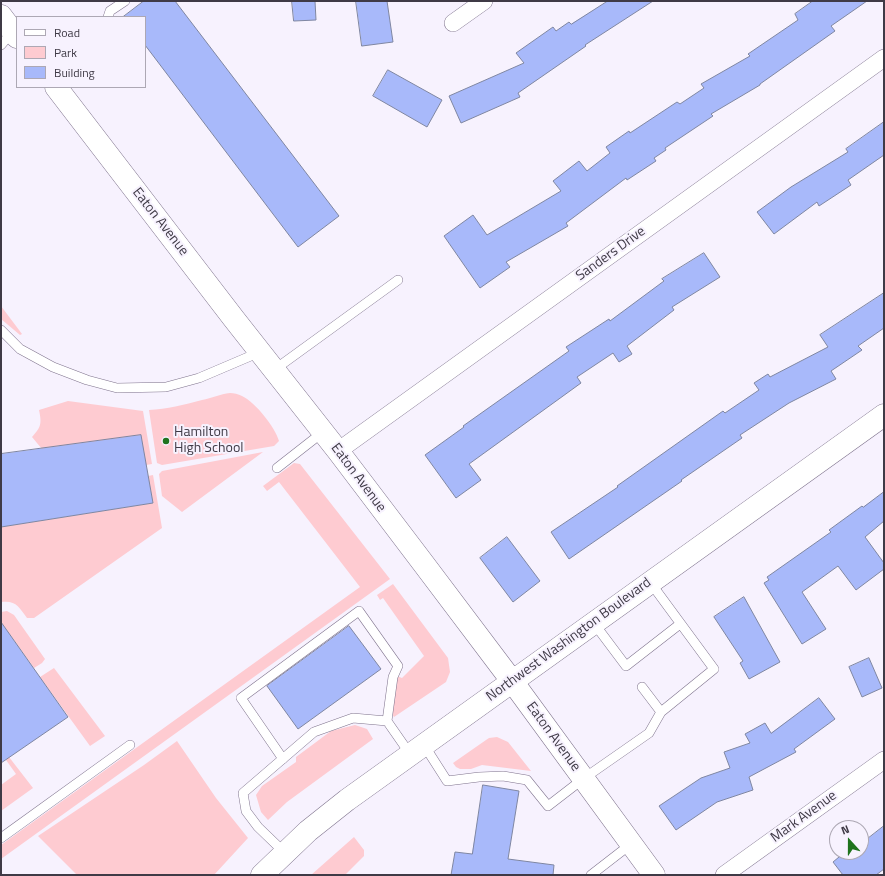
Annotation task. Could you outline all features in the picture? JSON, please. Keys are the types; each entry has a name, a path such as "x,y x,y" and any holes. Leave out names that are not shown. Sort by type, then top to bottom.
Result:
{"main road":[{"name":"Eaton Avenue","path":"57,88 338,451 512,681 654,875"},
{"name":"Northwest Washington Boulevard","path":"262,875 308,831 347,800 593,622 884,415"}],"street":[{"path":"453,23 484,1"},
{"name":"Sanders Drive","path":"338,451 884,58"},
{"name":"Mark Avenue","path":"724,875 884,760"}],"lane":[{"path":"108,16 110,12 125,1"},
{"path":"274,370 398,280"},
{"path":"1,330 20,349 53,367 87,380 117,388 166,387 199,378 260,352"},
{"path":"277,468 323,432"},
{"path":"285,853 258,827 246,811 244,793 314,732 353,718 387,722 448,782 503,776 528,780 548,806 583,779 649,733 661,712 714,669 650,582"},
{"path":"284,758 240,698 359,611 398,666 393,677 387,722"},
{"path":"593,622 628,670 680,624"},
{"path":"642,688 661,712"},
{"path":"1,838 130,745"},
{"path":"596,874 631,844"}],"green space":[{"path":"1,306 22,334 20,335 1,319"},
{"path":"234,393 247,399 264,416 274,429 279,441 274,446 162,465 157,463 149,410 162,409"},
{"path":"68,401 143,411 152,464 146,465 42,449 32,437 40,425 39,410"},
{"path":"263,452 182,512 162,496 159,474 162,471"},
{"path":"294,463 300,464 390,579 1,859 1,845 360,587 279,482 267,491 263,486"},
{"path":"153,475 162,528 34,618 27,618 14,603 1,602 1,527 153,503 148,476"},
{"path":"393,584 448,658 450,672 446,682 394,717 391,712 397,676 402,678 424,656 383,598 380,600 377,595"},
{"path":"7,611 14,615 45,659 34,668 1,622 1,612"},
{"path":"54,668 105,736 90,746 40,677"},
{"path":"355,725 367,729 373,739 287,802 268,820 261,812 256,795 262,786 296,762 296,757 331,731"},
{"path":"497,737 508,742 531,771 482,765 471,769 460,769 453,763 489,738"},
{"path":"177,741 216,798 248,838 214,875 77,875 38,836 144,765"},
{"path":"9,757 33,788 1,811 1,785 16,774 6,760"},
{"path":"354,837 364,850 364,856 345,875 311,875"}],"building":[{"path":"144,1 175,1 339,216 298,247 146,46 146,16 124,16"},
{"path":"292,1 315,1 316,20 294,21"},
{"path":"356,1 387,1 393,42 362,46"},
{"path":"608,1 653,1 585,45 586,46 518,93 520,97 461,123 449,96 524,63 516,53 553,27 556,31 569,22 571,24"},
{"path":"813,1 867,1 831,26 835,31 760,85 711,114 713,116 665,148 666,150 654,158 656,161 627,180 626,178 566,223 568,226 506,262 510,267 480,288 444,236 473,215 487,235 561,191 553,181 579,161 587,171 610,153 606,147 629,131 630,133 677,102 680,104 704,88 701,84 750,56 748,54 798,20 795,14"},
{"path":"388,70 442,100 427,127 373,96"},
{"path":"884,122 884,155 848,180 851,185 819,206 817,202 774,234 757,212 791,187 848,152 846,149"},
{"path":"704,253 720,277 672,307 674,310 627,346 632,354 619,362 613,353 577,377 581,383 469,464 481,480 456,498 425,455 464,427 463,426 569,351 566,347 609,319 610,321 664,281 662,279"},
{"path":"884,293 884,328 858,346 862,350 831,371 836,379 789,403 740,435 742,438 569,559 551,532 618,487 617,486 723,411 725,413 759,390 754,383 768,374 770,377 828,347 820,335"},
{"name":"Hamilton High School","path":"141,435 153,503 1,527 1,454"},
{"path":"884,492 884,521 865,537 884,563 884,569 856,590 838,566 802,592 826,629 802,644 764,583 769,580 767,577 831,532 829,530 862,506 863,507"},
{"path":"507,537 540,581 513,602 480,558"},
{"path":"744,597 780,662 749,679 740,663 743,661 714,617"},
{"path":"1,622 68,717 1,763"},
{"path":"349,626 381,669 298,729 267,686"},
{"path":"869,658 882,688 862,697 849,667"},
{"path":"819,698 835,719 794,749 796,752 749,777 753,790 717,802 676,830 659,806 701,778 730,768 724,752 750,743 745,734 765,723 771,733"},
{"path":"483,785 519,791 508,859 554,865 553,875 451,875 455,852 472,854"},
{"path":"884,826 884,869 876,875 843,875 833,862 835,860 869,860 869,838"}],"place":[{"name":"Hamilton High School","path":"166,441"}]}
